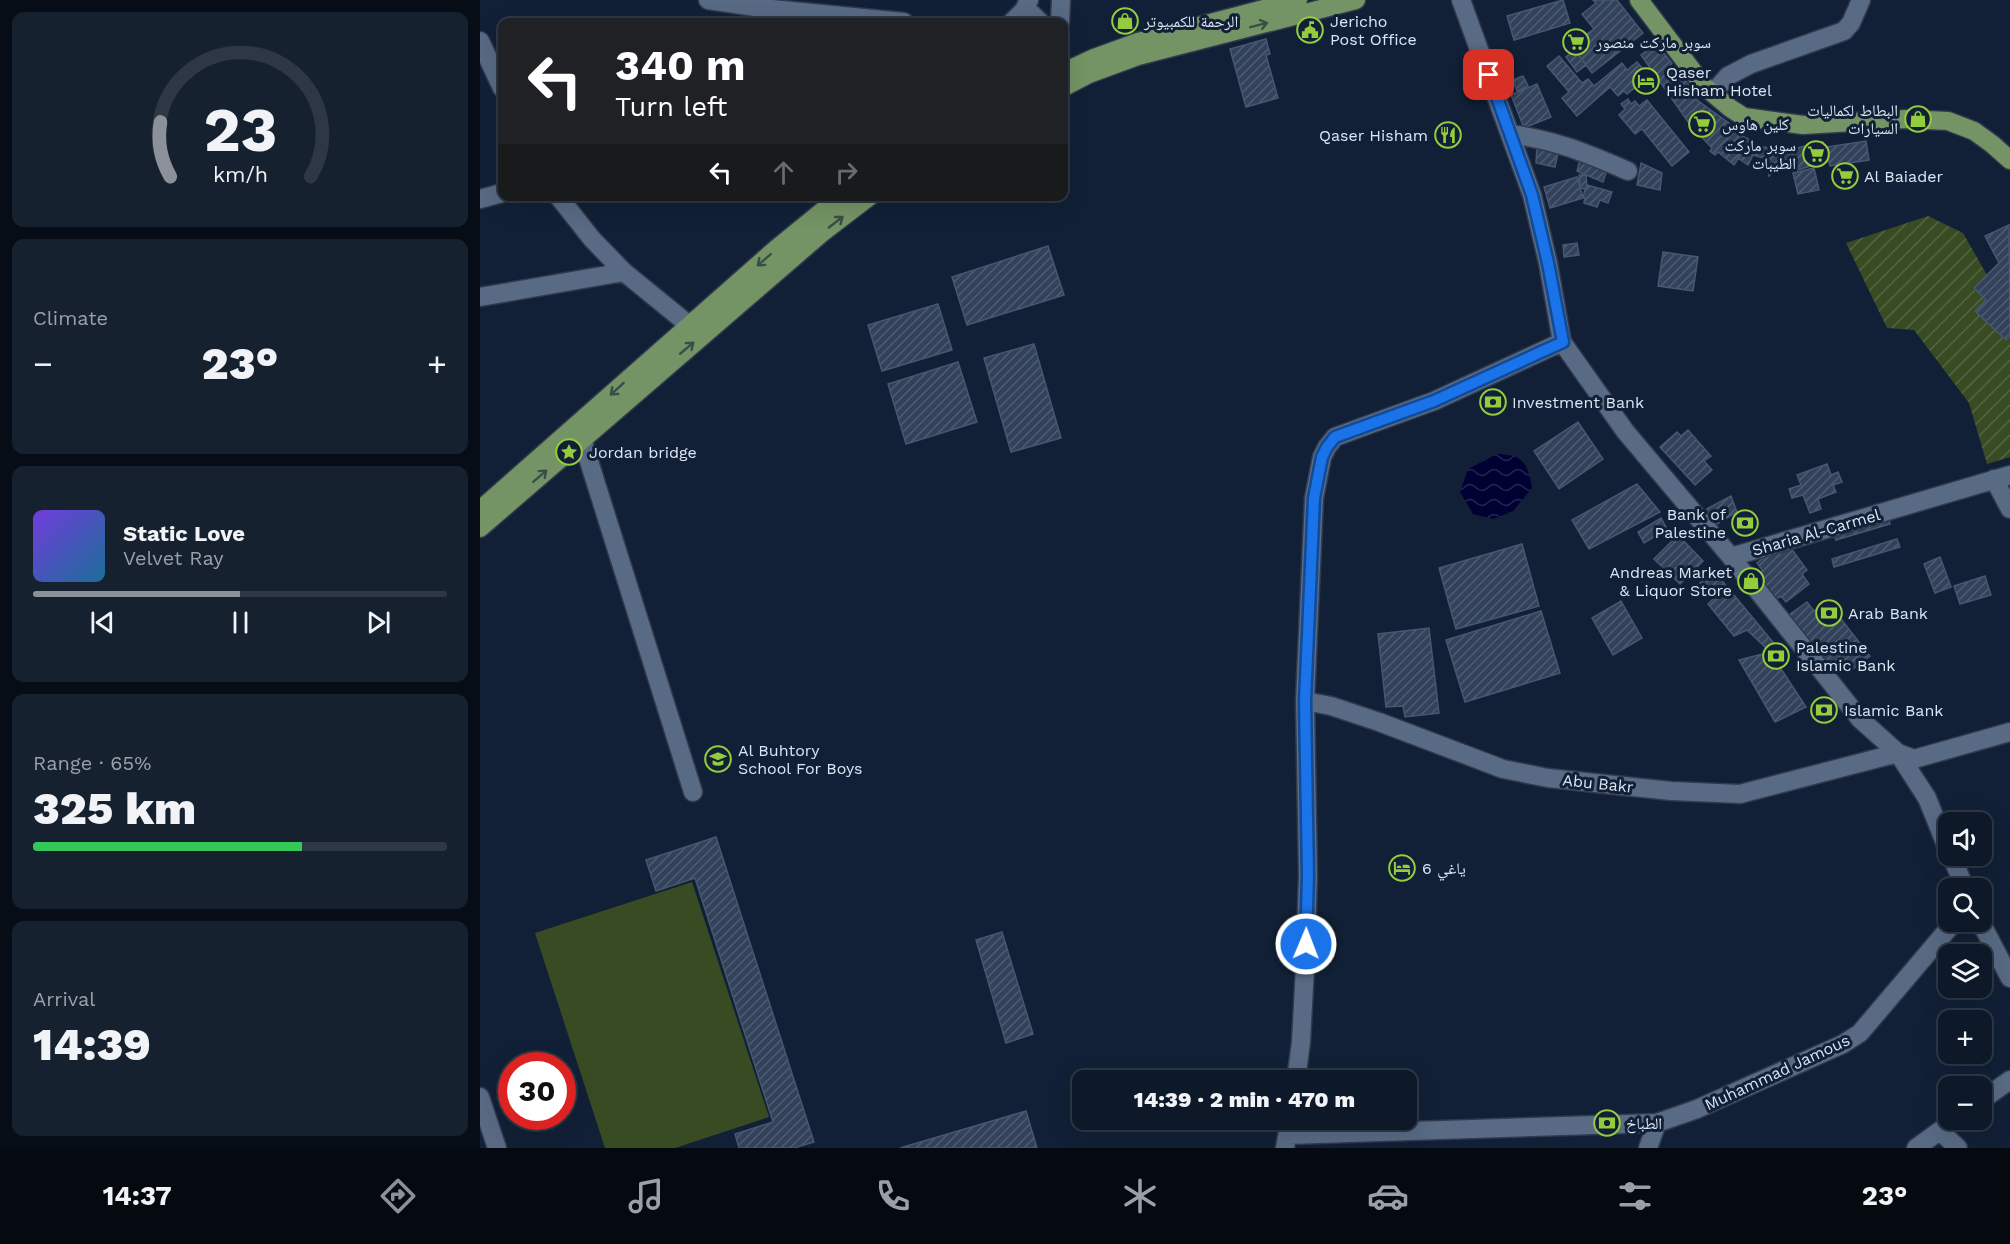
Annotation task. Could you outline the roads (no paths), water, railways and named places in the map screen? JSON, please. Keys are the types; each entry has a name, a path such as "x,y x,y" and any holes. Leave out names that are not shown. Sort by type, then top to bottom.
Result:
{"main road":[{"path":"1068,77 1094,58 1138,42 1298,0"},
{"path":"1068,78 1089,74 1138,56 1356,0"},
{"path":"1639,0 1704,86 1744,117 1803,125 1906,119 1948,121 1974,131 2010,160"},
{"path":"480,510 776,249 835,201"},
{"path":"480,528 824,232 864,201"}],"street":[{"path":"708,0 863,18"},
{"path":"1461,0 1532,195 1563,342 1625,431 1731,557"},
{"path":"1713,93 1728,76 1751,64 1844,31 1851,23 1861,0"},
{"path":"480,41 498,79"},
{"path":"1510,134 1539,138 1570,147 1628,171"},
{"path":"480,199 498,194"},
{"path":"562,201 592,239 624,272 689,325"},
{"path":"480,297 624,272"},
{"path":"1297,1070 1301,1042 1308,875 1305,701 1314,498 1322,457 1335,437 1434,401 1563,342"},
{"path":"582,439 693,792"},
{"path":"2002,477 2010,509"},
{"name":"Sharia Al-Carmel","path":"1938,825 1927,798 1898,753 1860,719 1731,557 2002,477"},
{"name":"Abu Bakr","path":"1305,701 1331,706 1379,722 1503,769 1548,778 1650,789 1740,794 1898,753"},
{"path":"1898,753 1914,759 2010,732"},
{"name":"Muhammad Jamous","path":"1288,1134 1657,1123 1697,1109 1843,1044 1860,1033 1946,932"},
{"path":"1986,932 2010,978"},
{"path":"1992,1093 2010,1080"},
{"path":"480,1097 497,1148"},
{"path":"1648,1148 1657,1123"},
{"path":"1916,1148 1940,1131 1958,1148"}],"water":[{"path":"1497,454 1513,456 1523,462 1532,488 1513,511 1493,519 1473,514 1460,492 1468,469"}],"place":[{"name":"الرحمة للكمبيوتر","path":"1125,21"},
{"name":"Jericho Post Office","path":"1310,30"},
{"name":"سوبر ماركت منصور","path":"1576,42"},
{"name":"Qaser Hisham Hotel","path":"1646,81"},
{"name":"البطاط لكماليات السيارات","path":"1918,119"},
{"name":"كلين هاوس","path":"1702,124"},
{"name":"Qaser Hisham","path":"1448,135"},
{"name":"سوبر ماركت الطيبات","path":"1816,154"},
{"name":"Al Baiader","path":"1845,176"},
{"name":"Investment Bank","path":"1493,402"},
{"name":"Jordan bridge","path":"569,452"},
{"name":"Bank of Palestine","path":"1745,523"},
{"name":"Andreas Market & Liquor Store","path":"1751,581"},
{"name":"Arab Bank","path":"1829,613"},
{"name":"Palestine Islamic Bank","path":"1776,656"},
{"name":"Islamic Bank","path":"1824,710"},
{"name":"Al Buhtory School For Boys","path":"718,759"},
{"name":"ياغي 6","path":"1402,868"},
{"name":"الطباخ","path":"1607,1123"}]}
